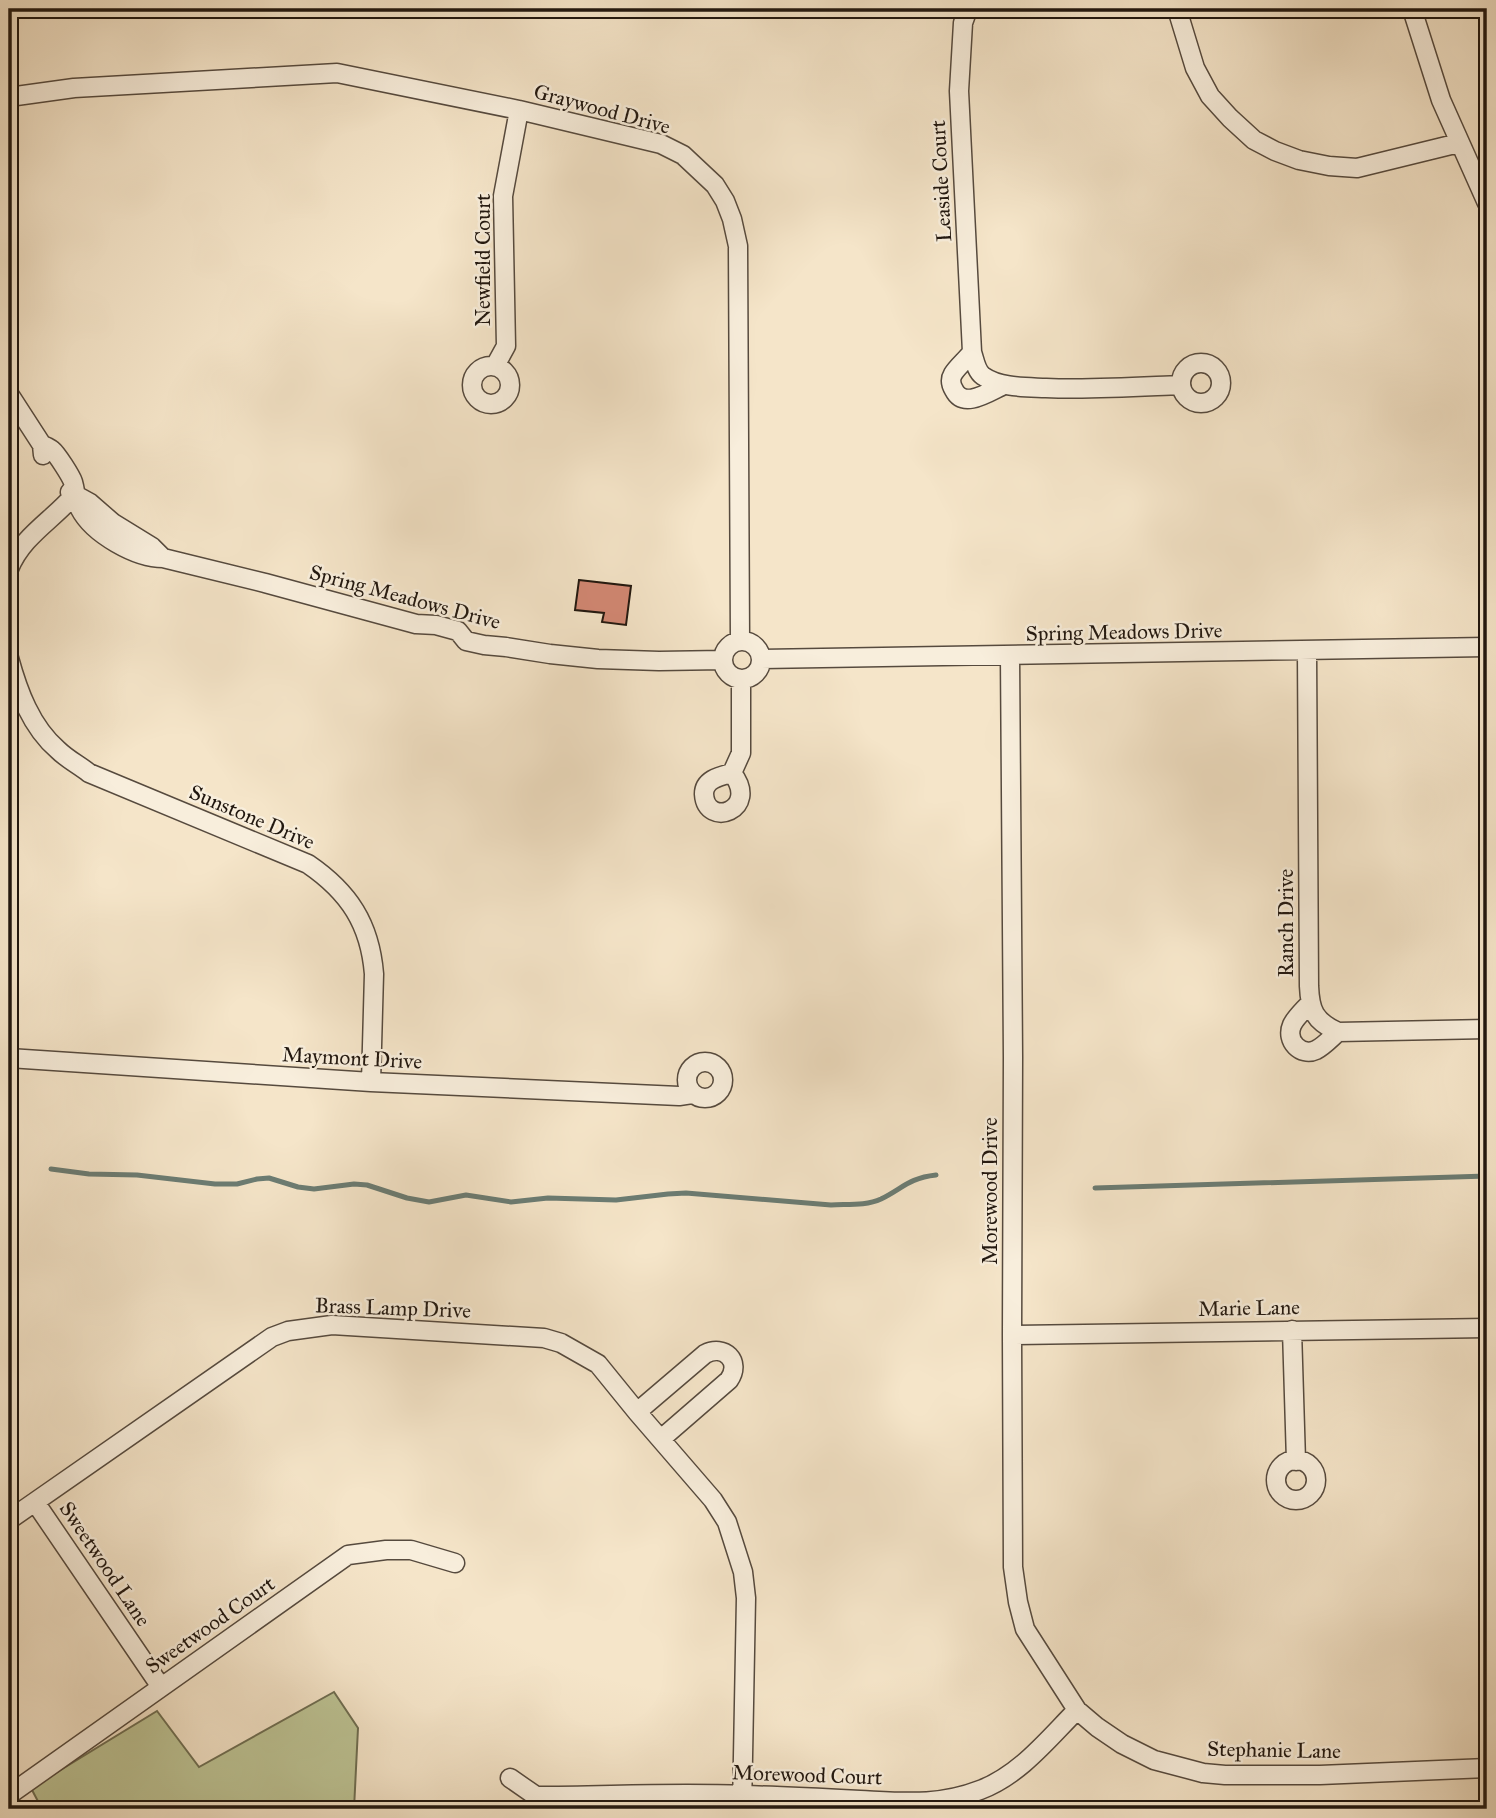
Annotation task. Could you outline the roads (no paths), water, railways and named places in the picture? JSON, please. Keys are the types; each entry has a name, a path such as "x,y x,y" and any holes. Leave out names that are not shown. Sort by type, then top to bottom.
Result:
{"street":[{"name":"Leaside Court","path":"968,9 963,23 959,91 972,352"},
{"path":"1177,9 1195,68 1210,96 1254,139 1275,151 1299,160 1357,168 1459,143"},
{"path":"1412,9 1441,100 1487,203"},
{"name":"Graywood Drive","path":"9,97 74,89 337,73 519,110 661,144 683,155 715,184 732,219 738,246 740,641"},
{"name":"Newfield Court","path":"495,366 506,346 503,196 519,110"},
{"path":"972,352 978,371 1004,385 1090,390 1180,385"},
{"path":"972,352 953,374 951,386 955,394 972,399 1004,385"},
{"name":"Spring Meadows Drive","path":"9,394 42,445 43,457 63,487 74,495 80,511 116,542 150,558 163,558 265,583 416,624 436,625 457,631 466,641 484,645 598,659 723,660"},
{"path":"9,569 22,545 74,495"},
{"path":"740,641 756,648 761,659 753,675 741,679 730,675 723,660 726,649 740,641"},
{"name":"Spring Meadows Drive","path":"761,659 1487,647"},
{"name":"Ranch Drive","path":"1307,652 1310,1003 1321,1022 1338,1031"},
{"name":"Morewood Drive","path":"1010,656 1013,1567 1025,1629 1077,1710"},
{"name":"Sunstone Drive","path":"9,658 28,713 36,726 57,750 89,773 307,864 326,876 342,893 358,912 373,958 371,1083"},
{"path":"732,773 741,753 741,679"},
{"path":"1310,1003 1292,1026 1291,1039 1301,1051 1321,1048 1338,1031 1487,1029"},
{"name":"Maymont Drive","path":"9,1058 371,1083 679,1096 692,1094"},
{"name":"Brass Lamp Drive","path":"9,1520 272,1337 288,1331 332,1325 544,1338 561,1343 598,1364 713,1500 727,1522 743,1572 746,1598 742,1802"},
{"name":"Marie Lane","path":"1012,1335 1487,1328"},
{"path":"1292,1330 1296,1461"},
{"path":"637,1412 705,1354 718,1350 729,1356 734,1369 729,1380 661,1439"},
{"name":"Sweetwood Lane","path":"35,1502 161,1687"},
{"name":"Sweetwood Court","path":"9,1796 348,1555 411,1549 455,1563"},
{"name":"Stephanie Lane","path":"1077,1710 1122,1744 1145,1756 1203,1773 1320,1775 1487,1768"},
{"name":"Morewood Court","path":"510,1778 536,1796 742,1802 940,1802 962,1797 1007,1777 1077,1710"}],"waterway":[{"path":"51,1169 215,1184 237,1184 269,1178 314,1189 367,1185 429,1202 466,1195 511,1202 548,1198 616,1200 686,1193 831,1205 875,1201 913,1181 936,1175"},
{"path":"1095,1188 1487,1176"}]}
